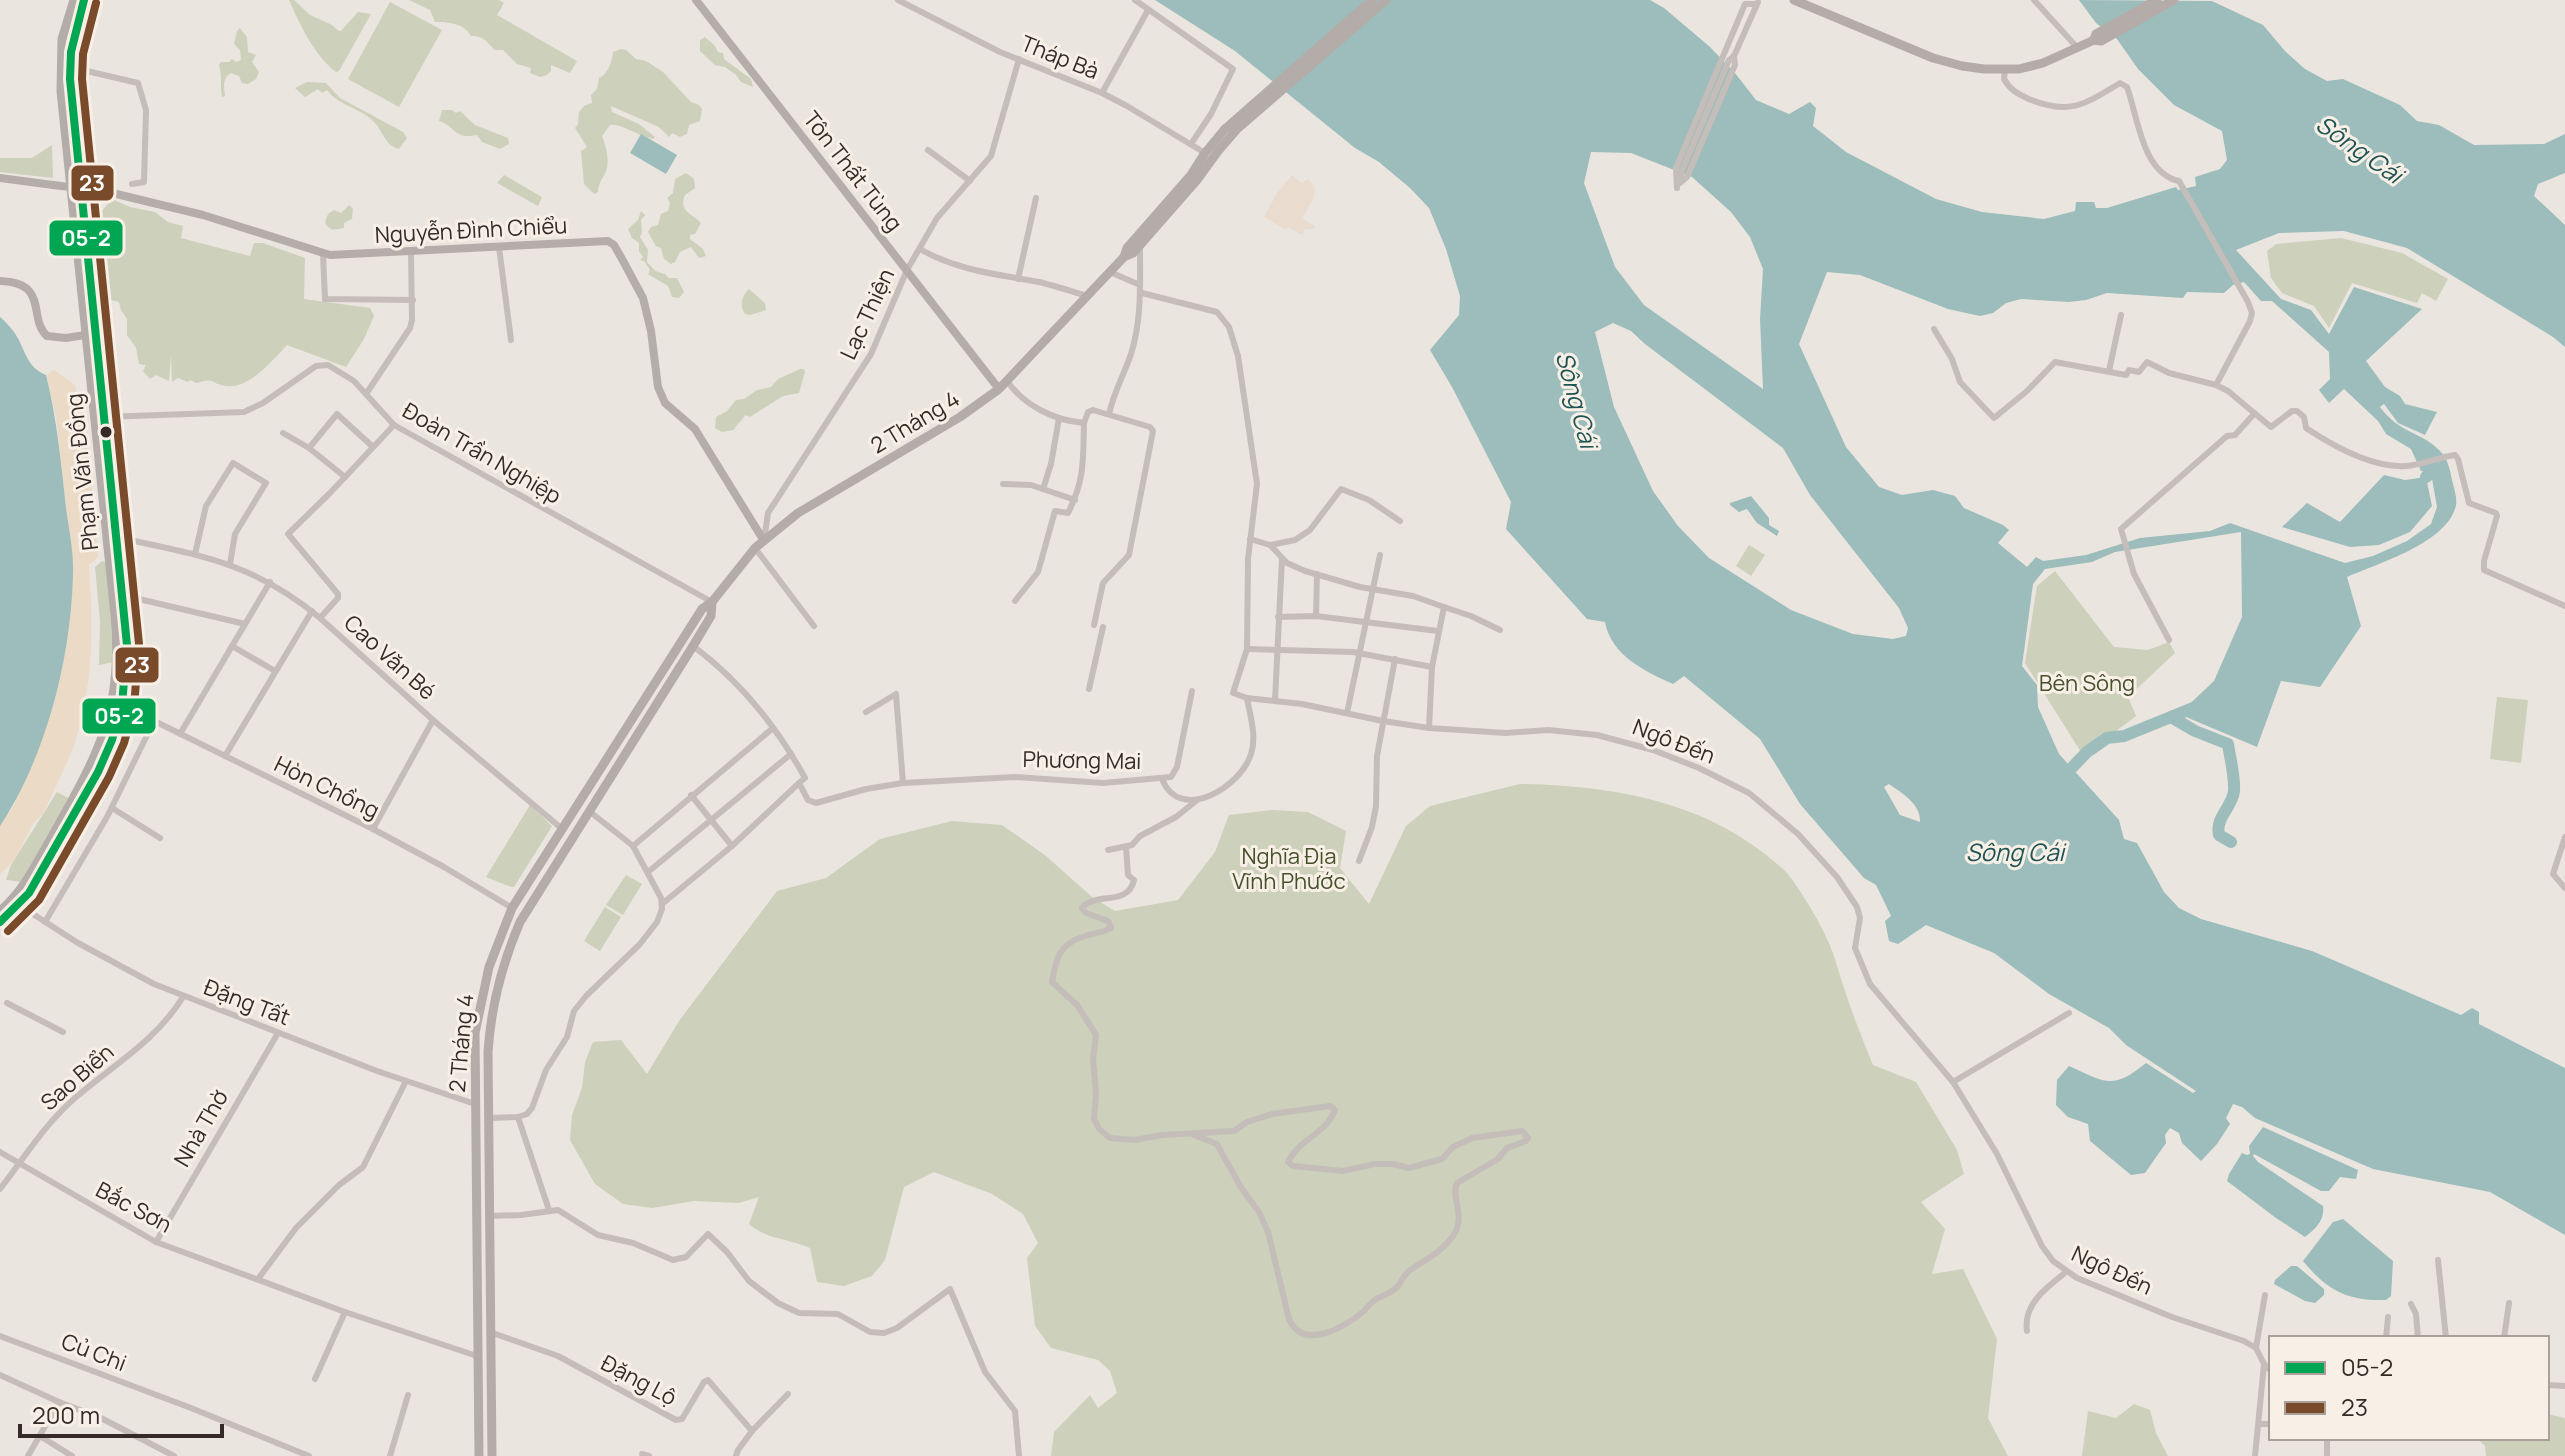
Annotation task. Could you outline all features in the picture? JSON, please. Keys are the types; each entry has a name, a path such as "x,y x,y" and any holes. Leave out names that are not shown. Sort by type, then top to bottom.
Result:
{"main road":[{"name":"Phạm Văn Đồng","path":"74,0 62,39 104,417 118,645 118,704"},
{"name":"Phạm Văn Đồng","path":"0,922 39,876 98,772 112,740 127,645 85,335 61,91 84,0"},
{"path":"1234,126 1372,0"},
{"path":"1234,126 1386,0"},
{"path":"1794,0 1947,63 1984,69 2019,69 2043,63 2097,41 2174,0"},
{"path":"2097,41 2096,34 2157,0"},
{"name":"2 Tháng 4","path":"1124,257 1127,248 1191,175 1205,153 1234,126"},
{"name":"2 Tháng 4","path":"479,1456 475,1033 485,981 512,908 702,609 712,602 755,548 798,513 960,417 1003,385 1124,257 1133,253 1197,180 1234,126"},
{"name":"2 Tháng 4","path":"492,1456 487,1104 490,1020 505,958 520,922 711,616 712,602"},
{"name":"Phạm Văn Đồng","path":"0,911 16,902"},
{"path":"512,908 520,922"},
{"path":"475,1104 487,1104"},
{"path":"477,1356 489,1360"}],"street":[{"name":"Tháp Bà","path":"898,0 1000,52 1102,93 1205,153"},
{"path":"1135,0 1233,69 1211,114 1191,144"},
{"path":"2034,0 2074,44"},
{"path":"1758,2 1734,56 1735,65 1677,188 1676,168 1734,29 1745,4 1758,2"},
{"name":"Tôn Thất Tùng","path":"698,3 907,270 1003,385"},
{"path":"1102,93 1148,10"},
{"name":"Lạc Thiện","path":"764,541 766,519 771,507 871,354 907,270 944,209 984,165 995,148 1019,59"},
{"path":"65,67 138,83 146,110 144,182 132,184"},
{"path":"2005,69 2006,84 2014,92 2063,108 2082,105 2120,83 2125,84 2149,157 2169,179 2179,181 2252,313 2216,385"},
{"path":"928,150 970,181"},
{"name":"Nguyễn Đình Chiểu","path":"0,178 143,199 323,254 342,256 602,240 614,245 648,313 656,380 665,403 695,429 764,541"},
{"path":"1018,279 1036,198"},
{"path":"1109,414 1130,356 1141,289 1140,245"},
{"path":"499,247 511,340"},
{"path":"920,249 974,272 1087,296"},
{"path":"366,394 407,335 412,320 411,252"},
{"path":"323,254 325,299 413,300"},
{"path":"1108,850 1132,845 1140,836 1176,817 1196,801 1221,791 1250,758 1253,738 1247,698 1233,693 1247,649 1250,539 1257,484 1238,356 1229,327 1217,312 1141,289 1110,272"},
{"path":"0,281 13,283 30,293 38,306 40,328 47,336 66,338 85,335"},
{"path":"2109,371 2121,315"},
{"path":"1934,329 1952,359 1960,382 1994,418 2027,391 2055,362 2126,375 2129,370 2139,372 2147,362 2169,373 2228,391 2271,427 2295,410 2304,417 2306,428 2341,450 2386,465 2413,465 2457,456 2469,503 2497,516 2484,570 2565,606"},
{"name":"Đoàn Trần Nghiệp","path":"104,417 244,412 263,403 309,370 328,365 339,370 366,394 394,425 712,602"},
{"path":"1003,385 1022,399 1059,418 1084,423"},
{"path":"1015,601 1038,572 1055,511 1068,513 1075,500 1083,474 1084,423 1088,412 1093,410 1109,414 1150,427 1153,431 1129,555 1103,583 1094,625"},
{"path":"309,448 337,414 373,447"},
{"path":"2169,640 2137,581 2122,528 2227,436 2235,435 2254,414"},
{"path":"1043,489 1059,418"},
{"name":"Cao Văn Bé","path":"394,425 288,534 338,594 320,618 433,720 561,828"},
{"path":"283,433 309,448 345,477"},
{"path":"195,554 206,506 233,463 266,483 235,534 230,564"},
{"path":"1003,484 1031,485 1075,500"},
{"path":"1250,539 1270,545 1295,540 1316,523 1341,489 1369,500 1400,521"},
{"path":"112,537 230,564 270,582 301,601 320,618"},
{"path":"1270,545 1287,563 1374,590 1413,596 1471,616 1500,630"},
{"path":"755,548 814,626"},
{"path":"1347,713 1380,555"},
{"path":"1275,700 1282,559"},
{"path":"1316,616 1317,574"},
{"path":"180,734 270,582"},
{"path":"122,595 245,624"},
{"path":"1429,728 1432,667 1444,607"},
{"path":"225,756 312,611"},
{"path":"1278,617 1316,616 1438,631"},
{"path":"1089,689 1103,627"},
{"path":"232,646 275,671"},
{"path":"488,1118 527,1114 546,1070 567,1037 574,1011 646,937 657,922 662,904 732,846 805,778 773,728 726,673 693,646"},
{"path":"1247,649 1359,653 1432,667"},
{"path":"1359,861 1376,806 1376,763 1395,659"},
{"name":"Phương Mai","path":"799,783 808,800 816,803 866,789 903,783 1015,777 1088,783 1171,777 1176,770 1192,691"},
{"path":"866,712 896,694 903,783"},
{"name":"Ngô Đến","path":"1247,698 1275,700 1429,728 1506,733 1548,730 1610,737 1699,768 1749,793 1798,834 1837,877 1857,907 1860,918 1855,948 1870,984 1953,1082 1997,1154 2046,1253 2066,1272 2172,1317 2228,1335 2256,1348"},
{"name":"Hòn Chồng","path":"118,704 373,829 512,908"},
{"path":"373,829 433,720"},
{"path":"45,922 112,808 154,721"},
{"path":"633,846 773,728"},
{"path":"648,872 791,754"},
{"path":"1162,779 1171,793 1196,801"},
{"path":"691,795 732,846"},
{"path":"112,808 160,838"},
{"path":"589,811 633,846 662,904"},
{"path":"2565,837 2553,874 2565,888"},
{"path":"1126,847 1126,868 1134,880 1133,886 1127,894 1087,902 1083,907 1086,913 1108,921 1111,928 1084,937 1060,951 1052,982 1078,1006 1096,1035 1093,1059 1096,1094 1094,1119 1102,1133 1110,1138 1128,1141 1151,1136 1234,1131 1247,1122 1272,1114 1330,1106 1335,1110 1331,1120 1292,1154 1288,1162 1293,1166 1343,1171 1375,1164 1405,1168 1419,1166 1442,1159 1453,1147 1479,1136 1500,1136 1522,1131 1528,1138 1505,1149 1498,1159 1457,1183 1454,1189 1459,1211 1458,1226 1451,1239 1436,1254 1406,1273 1397,1287 1352,1319 1308,1336 1295,1330 1289,1319 1268,1232 1259,1212 1240,1186 1217,1144 1194,1135"},
{"name":"Đặng Tất","path":"16,902 125,969 183,997 475,1104"},
{"name":"Sao Biển","path":"0,1189 38,1137 66,1106 148,1040 183,997"},
{"path":"7,1003 63,1032"},
{"path":"1953,1082 2069,1013"},
{"name":"Nhà Thờ","path":"156,1242 278,1033"},
{"path":"258,1279 296,1228 339,1185 363,1167 406,1081"},
{"path":"518,1117 549,1210"},
{"name":"Bắc Sơn","path":"0,1152 156,1242 345,1312 477,1356"},
{"path":"489,1216 558,1210 598,1235 633,1243 673,1260 686,1257 708,1234 727,1252 749,1281 786,1308 799,1313 838,1314 870,1332 884,1333 897,1328 950,1289 985,1372 1015,1411 1018,1455"},
{"path":"2438,1260 2446,1336"},
{"path":"2027,1331 2028,1311 2041,1293 2066,1272"},
{"path":"2265,1295 2256,1348 2269,1369"},
{"path":"2504,1336 2509,1303"},
{"path":"2411,1304 2416,1314 2418,1336"},
{"path":"315,1379 345,1312"},
{"path":"2386,1336 2388,1317"},
{"name":"Đặng Lộ","path":"490,1332 558,1356 676,1420 682,1419 708,1380 752,1431"},
{"name":"Củ Chi","path":"0,1336 309,1456"},
{"path":"2254,1455 2264,1364"},
{"path":"0,1375 101,1418 174,1456"},
{"path":"736,1456 752,1431 788,1394"},
{"path":"390,1456 408,1395"},
{"path":"28,1456 59,1402"},
{"path":"2259,1424 2269,1424"},
{"path":"40,1436 72,1456"}],"green space":[{"path":"289,0 294,0 310,15 339,31 358,12 371,14 339,71 328,65 314,48"},
{"path":"409,0 499,0 504,3 497,15 577,61 570,73 551,65 551,71 540,77 530,73 531,68 517,64 503,50 495,50 485,40 471,36 460,26 435,22 430,10"},
{"path":"390,2 442,30 399,107 348,79"},
{"path":"240,28 247,37 248,52 256,55 252,62 259,72 256,79 248,84 242,83 239,76 228,75 224,86 225,96 222,97 219,65 232,59 236,62 241,60 240,50 234,44"},
{"path":"705,37 718,52 723,53 724,59 751,79 753,87 741,82 725,67 715,65 700,51 700,40"},
{"path":"621,49 663,72 691,102 699,105 702,109 700,121 689,125 687,134 680,137 672,133 669,137 659,127 611,106 612,112 639,124 655,137 653,139 610,125 602,136 607,152 607,168 598,192 594,194 584,184 581,151 587,147 575,128 579,112 592,103 591,95 597,89 599,78 609,67 613,52"},
{"path":"307,82 326,83 340,98 403,132 407,138 399,149 394,147 369,117 338,100 327,90 322,93 318,89 305,97 295,88"},
{"path":"442,110 460,111 475,125 508,138 509,144 500,149 482,142 477,135 460,134 439,121"},
{"path":"52,145 53,178 0,172 0,158 32,158"},
{"path":"686,173 694,179 695,188 685,195 683,205 701,223 690,239 703,249 706,256 699,258 691,247 680,252 671,264 664,259 661,248 656,246 648,232 658,225 661,214 668,211 670,203 667,198 673,193 675,179"},
{"path":"504,175 542,197 538,206 497,183"},
{"path":"112,199 130,207 155,212 168,222 183,226 181,238 250,256 254,243 263,243 305,258 304,299 370,308 374,316 364,339 346,367 287,345 259,373 235,386 210,381 188,382 178,378 172,382 171,355 169,381 156,375 150,379 143,371 146,365 139,364 136,348 127,335 127,319 119,302 103,298 101,290 101,263 107,228 100,223 101,212"},
{"path":"349,205 353,209 352,219 344,223 344,228 329,228 325,222 328,214 334,210 341,213"},
{"path":"641,211 645,215 641,220 640,237 648,250 647,262 655,271 669,278 677,278 684,292 679,298 672,297 668,286 648,274 650,270 640,260 643,257 639,243 632,238 628,229 638,220"},
{"path":"2341,238 2402,253 2448,279 2436,301 2422,293 2417,303 2352,283 2329,328 2314,306 2282,293 2271,278 2267,251 2276,244"},
{"path":"749,289 765,303 766,310 745,314 742,301"},
{"path":"800,369 805,372 799,393 783,396 750,417 745,415 734,430 722,432 715,428 716,417 727,411 736,400 771,387 778,379"},
{"path":"1749,545 1765,555 1751,576 1736,566"},
{"path":"102,561 108,564 113,662 99,665 100,621 95,567"},
{"name":"Bên Sông","path":"2055,571 2114,647 2148,650 2169,642 2175,653 2128,697 2136,716 2107,738 2081,752 2025,663 2037,586"},
{"path":"2497,697 2528,700 2521,763 2490,759"},
{"name":"Nghĩa Địa Vĩnh Phước","path":"1520,784 1627,794 1694,814 1756,848 1785,871 1795,884 1830,945 1873,1065 1916,1082 1957,1150 1964,1174 1921,1202 1945,1229 1932,1274 1963,1269 1997,1339 1988,1418 2008,1456 1051,1456 1054,1432 1090,1395 1098,1408 1117,1393 1110,1371 1098,1360 1051,1348 1035,1326 1027,1258 1038,1243 1023,1214 992,1194 934,1172 904,1187 885,1260 872,1276 844,1286 817,1282 810,1248 771,1236 749,1224 759,1197 739,1203 694,1201 652,1208 623,1204 595,1184 570,1140 572,1115 593,1042 621,1040 647,1074 679,1021 777,891 826,878 880,839 952,821 1002,825 1046,856 1092,897 1115,911 1178,900 1215,852 1229,815 1273,810 1308,812 1346,831 1340,868 1369,904 1406,826 1430,806"},
{"path":"57,792 70,799 21,882 6,880 11,865"},
{"path":"530,805 552,826 514,887 486,877"},
{"path":"626,875 642,884 623,915 606,905"},
{"path":"605,907 621,917 600,951 584,941"},
{"path":"2134,1404 2150,1410 2156,1433 2168,1456 2082,1456 2088,1411 2116,1418"},
{"path":"2549,1414 2565,1418 2565,1456 2486,1456 2485,1446 2479,1440 2549,1440"}],"sand":[{"path":"54,370 75,385 87,431 98,557 89,565 89,674 82,717 65,767 43,814 34,822 15,859 0,875 0,824 13,807 49,717 71,611 73,571 56,417 46,375"}],"shaded area":[{"path":"1292,175 1301,183 1308,179 1314,185 1313,200 1302,218 1315,226 1305,229 1302,235 1264,217 1277,193"}],"water":[{"name":"Sông Cái","path":"1155,0 1650,0 1710,47 1756,100 1789,114 1810,102 1816,108 1813,126 1846,152 1936,199 1982,212 2044,219 2075,211 2076,202 2094,202 2096,208 2107,208 2176,187 2178,190 2196,186 2195,177 2220,169 2227,160 2222,131 2174,105 2138,69 2117,39 2096,23 2079,0 2212,1 2263,25 2305,69 2327,81 2343,79 2400,105 2417,121 2439,125 2474,145 2544,144 2565,134 2565,173 2538,184 2534,196 2565,225 2565,347 2407,248 2344,231 2279,233 2236,250 2281,299 2311,310 2329,334 2354,287 2422,309 2366,361 2385,387 2400,396 2405,404 2437,412 2425,435 2398,423 2384,404 2380,407 2387,416 2402,427 2425,439 2442,454 2450,470 2456,506 2448,521 2424,542 2347,577 2361,626 2320,687 2281,681 2257,747 2179,714 2214,681 2242,617 2241,532 2115,552 2092,562 2045,569 2033,584 2022,666 2037,685 2038,707 2059,754 2119,820 2124,839 2137,843 2164,892 2179,908 2201,919 2312,951 2461,1015 2472,1008 2479,1012 2479,1024 2565,1068 2565,1235 2490,1192 2373,1169 2255,1118 2233,1104 2226,1118 2230,1124 2201,1161 2182,1143 2179,1133 2170,1128 2165,1135 2166,1143 2145,1173 2131,1175 2090,1141 2088,1124 2068,1117 2056,1105 2057,1080 2069,1066 2108,1081 2125,1078 2146,1063 2193,1093 2196,1091 2126,1045 2109,1028 2049,994 1994,953 1926,925 1898,944 1889,941 1885,921 1891,916 1876,885 1864,878 1800,804 1760,739 1684,676 1673,684 1630,660 1614,644 1605,622 1587,619 1506,529 1511,502 1430,350 1459,315 1460,296 1446,249 1429,208 1379,162 1355,148 1235,51","holes":["1591,152 1631,153 1692,177 1731,212 1750,237 1763,269 1760,319 1763,389 1644,305 1615,267 1584,183","1827,272 1860,275 1948,309 1980,316 2021,299 2069,302 2107,293 2183,298 2187,292 2224,293 2233,285 2244,282 2261,301 2272,301 2329,352 2330,379 2319,390 2329,403 2344,389 2378,421 2386,434 2411,449 2421,471 2431,473 2437,507 2431,524 2407,541 2373,556 2345,563 2230,523 2210,531 2140,538 2086,555 2043,561 2036,557 2027,567 1998,543 2009,530 1964,508 1955,496 1933,490 1902,495 1879,487 1846,447 1799,344","1613,323 1631,331 1783,448 1810,495 1899,608 1908,628 1906,636 1893,639 1853,634 1791,610 1709,558 1678,526 1653,491 1614,407 1595,332","1889,784 1910,800 1920,822 1900,815 1884,787"]},
{"path":"641,134 677,155 666,174 630,153"},
{"path":"0,317 14,332 30,362 46,375 58,441 73,567 67,640 53,706 31,769 0,826"},
{"path":"2384,475 2405,480 2426,477 2432,506 2410,532 2379,545 2350,547 2282,527 2307,503 2340,522"},
{"path":"1751,496 1769,518 1769,525 1779,531 1777,536 1757,523 1747,509 1739,512 1730,505"},
{"path":"2263,1127 2358,1170 2356,1179 2340,1177 2329,1191 2321,1191 2254,1154 2258,1162 2323,1206 2321,1220 2305,1237 2227,1181 2242,1153 2250,1154 2249,1146"},
{"path":"2343,1219 2393,1261 2391,1296 2386,1300 2360,1299 2339,1292 2321,1280 2303,1261 2333,1222"},
{"path":"2291,1266 2297,1266 2324,1289 2324,1295 2315,1303 2274,1284"}],"waterway":[{"path":"2426,477 2441,472"},
{"path":"2061,779 2087,752 2107,738 2124,736 2193,708"},
{"path":"2171,717 2228,744 2234,791 2218,829 2219,835 2231,842"}],"transit line":[{"name":"05-2","path":"0,922 29,893 98,772 122,705 127,645 70,79 71,52 84,0"},
{"name":"23","path":"8,931 39,900 109,777 124,743 134,707 139,644 82,79 83,54 96,3"}]}
